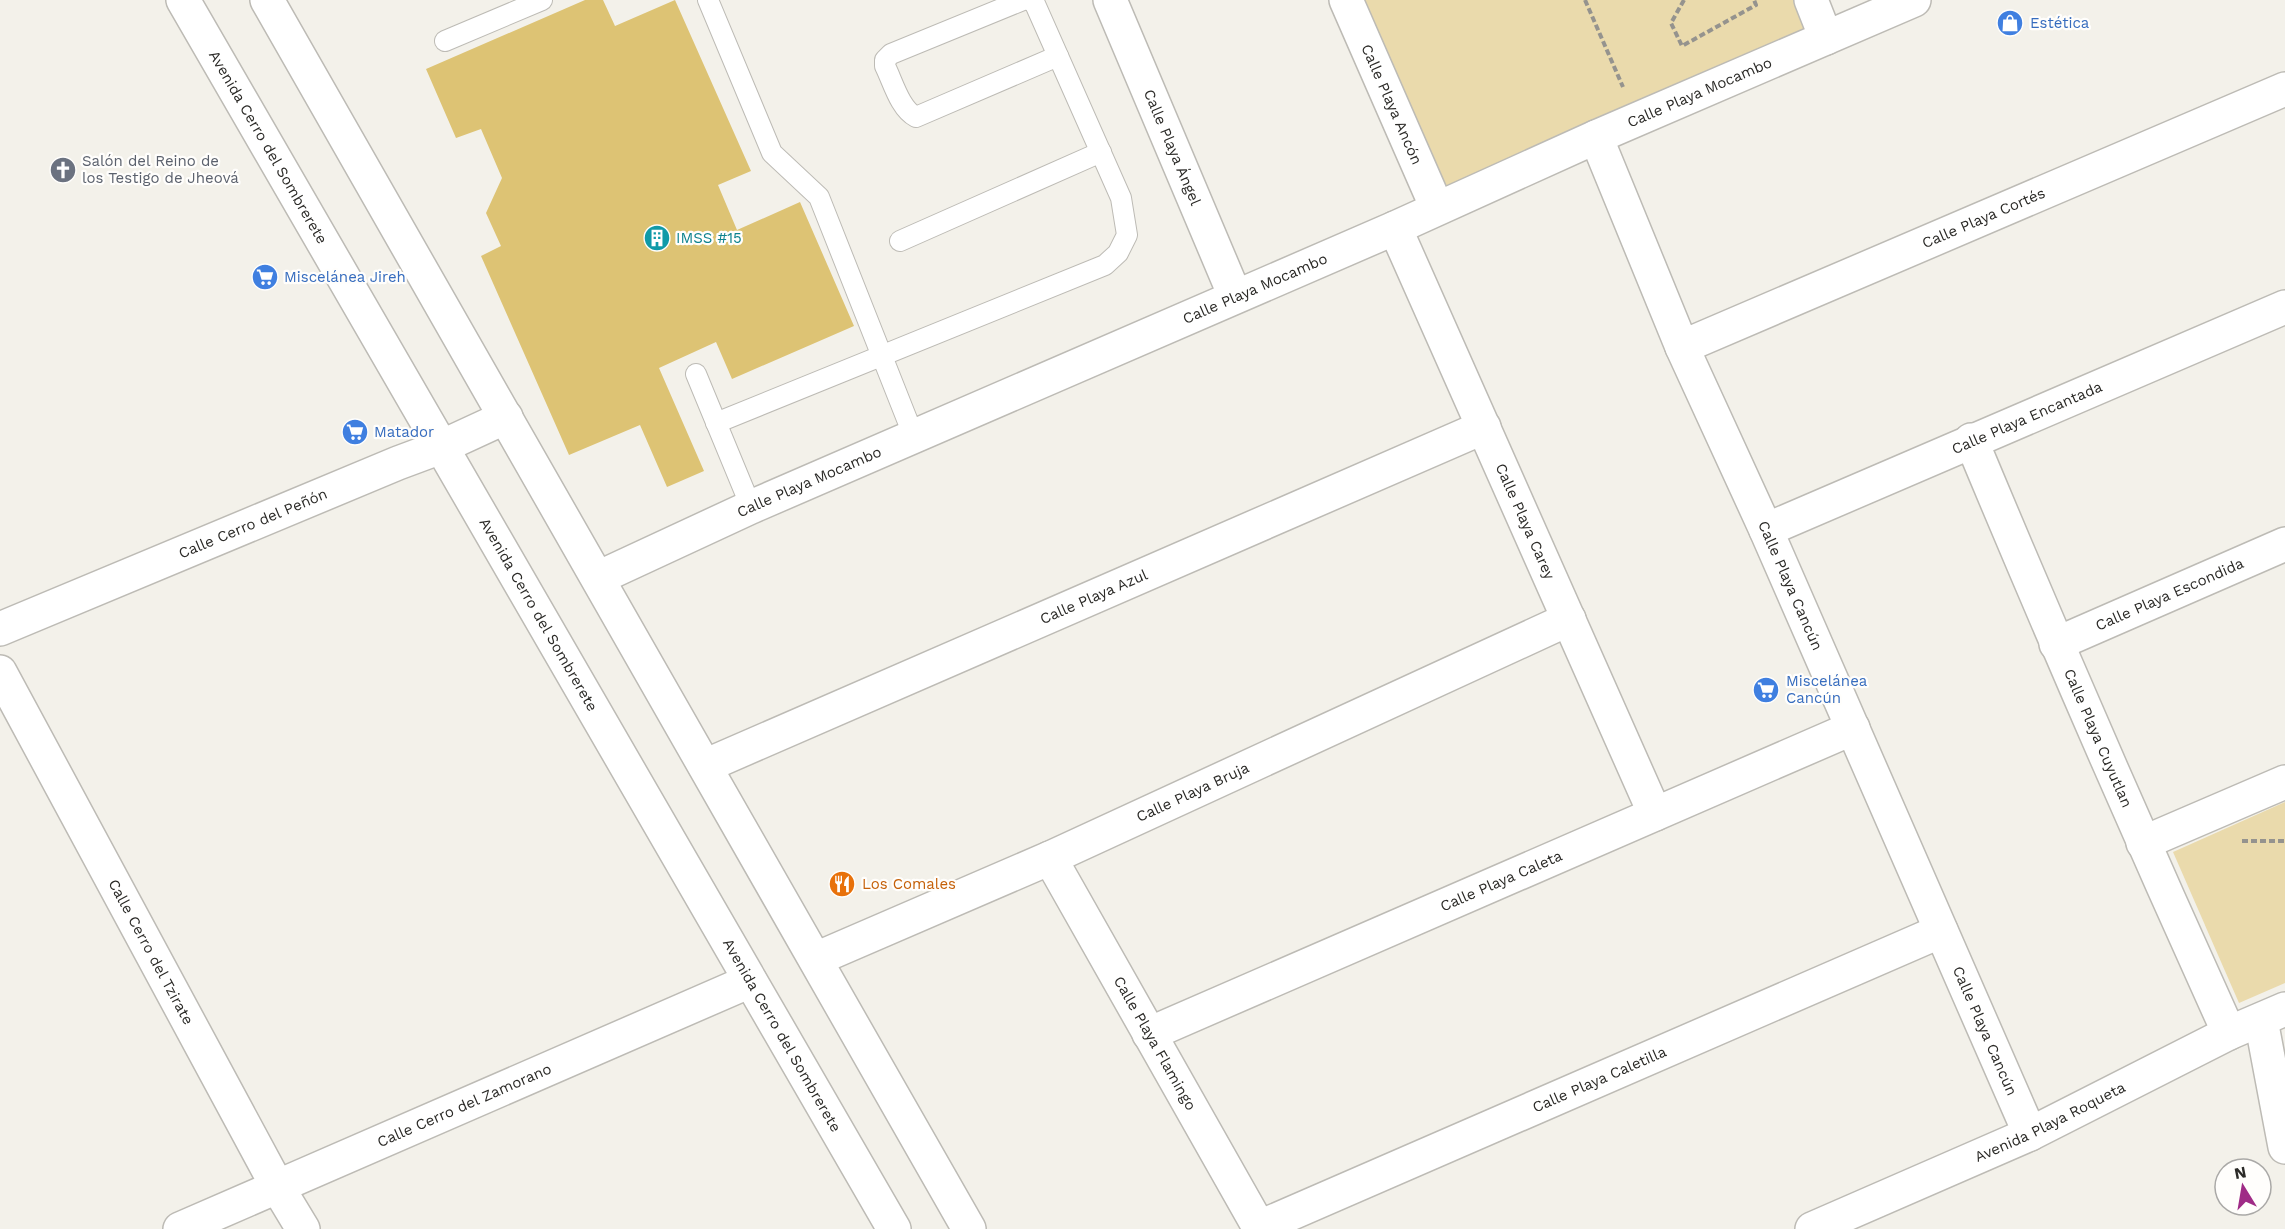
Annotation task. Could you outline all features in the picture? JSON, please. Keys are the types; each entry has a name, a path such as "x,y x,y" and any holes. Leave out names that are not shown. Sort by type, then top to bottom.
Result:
{"street":[{"name":"Avenida Cerro del Sombrerete","path":"183,0 894,1229"},
{"path":"267,0 969,1229"},
{"name":"Calle Playa Ángel","path":"1110,0 1235,296"},
{"name":"Calle Playa Ancón","path":"1346,0 1437,208"},
{"path":"1811,0 1826,38"},
{"name":"Calle Playa Mocambo","path":"598,578 751,507 1914,0"},
{"name":"Calle Playa Cortés","path":"1682,347 2285,89"},
{"name":"Calle Playa Cancún","path":"1596,137 1682,347 1766,530 2030,1134"},
{"name":"Calle Playa Carey","path":"1395,228 1655,814"},
{"name":"Calle Playa Encantada","path":"1766,530 2285,307"},
{"name":"Calle Cerro del Peñón","path":"0,628 441,447 506,417"},
{"name":"Calle Playa Azul","path":"705,766 1484,427"},
{"name":"Calle Playa Cuyutlan","path":"1971,440 2056,644 2229,1033"},
{"name":"Calle Playa Escondida","path":"2056,644 2285,544"},
{"name":"Calle Playa Bruja","path":"816,959 1050,858 1569,619"},
{"name":"Calle Cerro del Tzirate","path":"0,672 277,1186 303,1229"},
{"name":"Calle Playa Caleta","path":"1149,1034 1853,728"},
{"path":"2143,843 2285,782"},
{"name":"Calle Playa Flamingo","path":"1050,858 1260,1228"},
{"name":"Calle Playa Caletilla","path":"1260,1228 1941,931"},
{"name":"Calle Cerro del Zamorano","path":"180,1229 750,981"},
{"path":"2273,1014 2285,1147"},
{"name":"Avenida Playa Roqueta","path":"1812,1229 2030,1134 2229,1033 2273,1014"}],"lane":[{"path":"445,41 542,0"},
{"path":"708,0 772,153 819,197 914,437"},
{"path":"1023,0 891,54 885,60 885,66 904,105 916,117 1058,56"},
{"path":"716,423 1105,265 1118,253 1127,235 1121,198 1035,4 1030,0"},
{"path":"900,241 1101,152"},
{"path":"696,374 751,507"}],"path":[{"path":"1585,0 1637,120"},
{"path":"1684,0 1671,23 1682,46 1756,5 1754,0"}],"shaded area":[{"path":"1353,0 1799,0 1813,33 1440,198"},
{"path":"2285,802 2285,983 2239,1003 2173,852"}],"building":[{"name":"IMSS #15","path":"585,0 603,0 615,26 675,0 751,171 718,185 737,230 800,202 854,326 732,379 716,342 659,368 704,471 667,487 640,425 569,455 481,256 501,246 486,213 502,178 481,129 456,138 426,69"}],"place":[{"name":"Estética","path":"2010,23"},
{"name":"Salón del Reino de los Testigo de Jheová","path":"63,170"},
{"name":"IMSS #15","path":"657,238"},
{"name":"Miscelánea Jireh","path":"265,277"},
{"name":"Matador","path":"355,432"},
{"name":"Miscelánea Cancún","path":"1766,690"},
{"name":"Los Comales","path":"842,884"}]}
